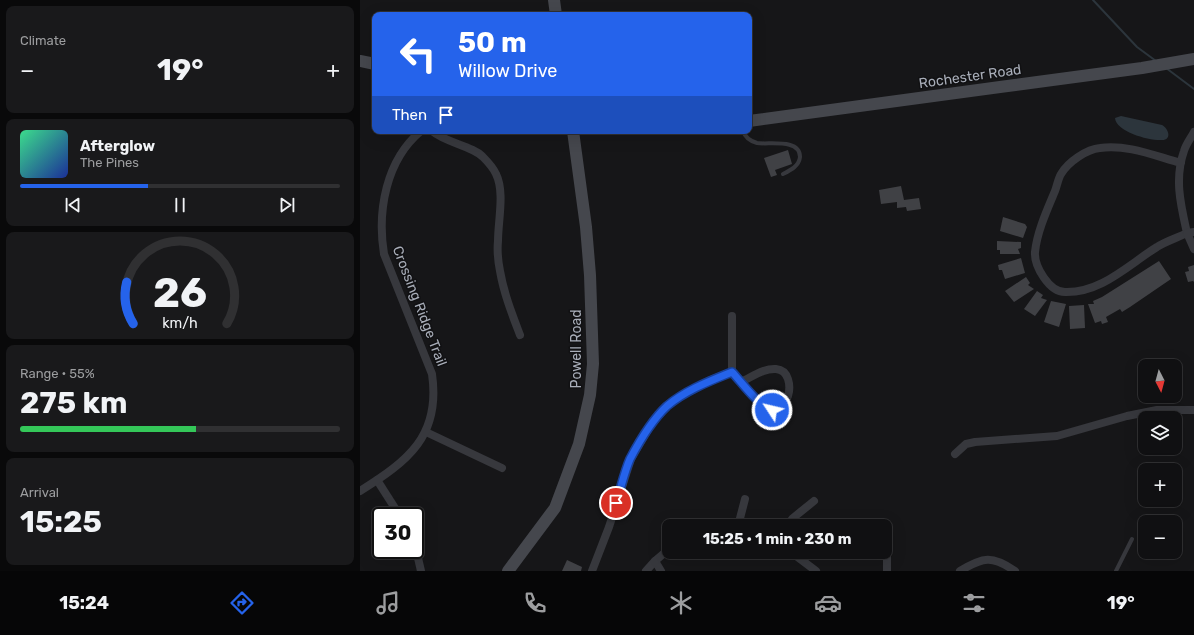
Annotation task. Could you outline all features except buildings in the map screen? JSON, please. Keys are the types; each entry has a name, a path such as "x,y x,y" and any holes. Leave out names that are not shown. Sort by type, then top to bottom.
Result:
{"street":[{"path":"554,0 556,12"},
{"name":"Rochester Road","path":"752,121 1142,68 1194,59"},
{"path":"360,61 372,63"},
{"path":"1194,132 1184,149 1179,174 1179,194 1194,249"},
{"name":"Crossing Ridge Trail","path":"360,491 405,460 426,432 431,416 435,390 432,374 384,254 381,222 383,204 388,184 396,163 412,139 418,134"},
{"path":"436,134 442,139 482,155 491,165 496,174 500,193 498,240 500,271 505,295 520,335"},
{"name":"Powell Road","path":"508,571 555,508 579,444 590,395 593,364 590,274 586,227 573,134"},
{"path":"1181,163 1146,153 1116,147 1099,148 1077,157 1061,174 1039,235 1035,253 1039,270 1048,284 1064,292 1083,290 1102,284 1158,246 1190,233"},
{"path":"732,316 732,372 741,382 765,407 772,410 779,409 788,397 788,378 781,370 777,369 764,371 741,382"},
{"path":"592,571 609,527 630,459 652,423 667,406 689,391 710,380 732,372"},
{"path":"955,454 966,444 975,442 1057,436 1134,414 1157,410 1194,410"},
{"path":"426,432 502,468"},
{"path":"378,480 394,507"},
{"path":"740,519 745,499"},
{"path":"792,519 814,501"},
{"path":"646,571 662,554"},
{"path":"418,559 421,571"},
{"path":"800,559 816,571"},
{"path":"887,559 887,571"},
{"path":"960,571 969,569 978,561 989,559 1002,563 1015,571"},
{"path":"655,561 661,571"}],"lane":[{"path":"745,134 750,140 757,143 784,143 796,148 800,154 799,161 795,167 783,174"},
{"path":"1116,571 1132,539"}],"shaded area":[{"path":"1121,116 1162,125 1168,132 1168,136 1165,140 1157,140 1134,135 1117,123 1115,118"}],"waterway":[{"path":"1093,0 1137,47 1156,61"},
{"path":"1166,68 1194,89"}],"route":[{"path":"616,503 630,459 652,423 667,406 689,391 710,380 732,372 765,407 772,410"}]}
